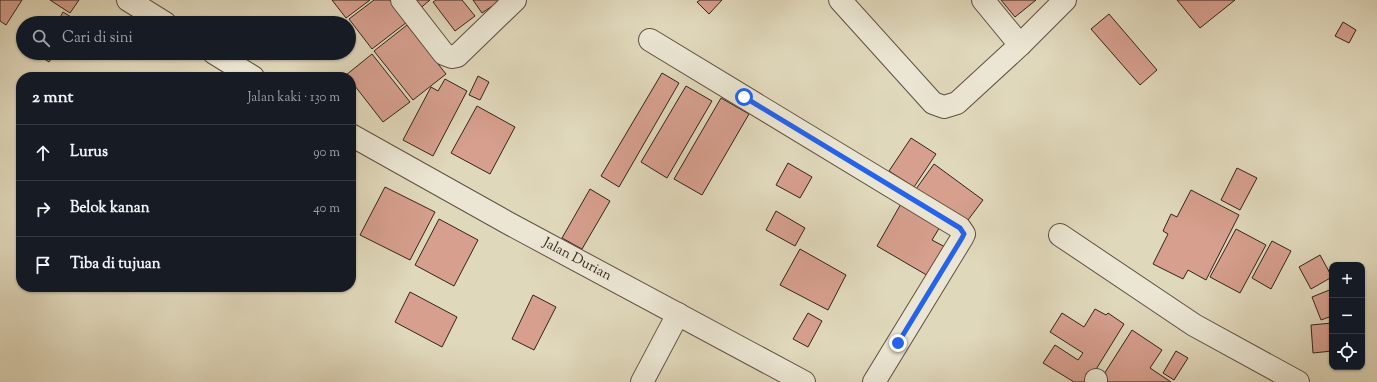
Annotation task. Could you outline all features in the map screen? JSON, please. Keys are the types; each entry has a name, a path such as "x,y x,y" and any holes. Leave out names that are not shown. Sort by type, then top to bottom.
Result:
{"street":[{"path":"128,0 154,16"},
{"path":"402,0 444,54 452,57 457,56 515,0"},
{"path":"840,0 932,103 944,107 957,103 1020,45 1065,0"},
{"path":"983,0 1020,45"},
{"path":"650,40 960,228 963,232 964,234 962,238 874,382"},
{"path":"225,60 245,72"},
{"name":"Jalan Durian","path":"356,138 508,223 804,382"},
{"path":"1060,235 1194,325 1298,382"},
{"path":"642,382 678,314"}],"building":[{"path":"0,0 22,0 6,25 0,21"},
{"path":"50,0 79,0 70,13"},
{"path":"332,0 370,0 349,16 344,16"},
{"path":"374,0 390,0 407,22 372,49 356,28 356,16 353,16"},
{"path":"408,0 430,0 417,11"},
{"path":"436,0 462,0 475,16 455,31 433,2"},
{"path":"473,0 501,0 482,13"},
{"path":"700,0 722,0 709,14 697,2"},
{"path":"1001,0 1036,0 1015,17"},
{"path":"1177,0 1235,0 1200,28"},
{"path":"63,12 70,16 61,16"},
{"path":"1109,14 1157,70 1140,85 1091,29"},
{"path":"1343,22 1356,30 1349,43 1335,36"},
{"path":"407,25 446,74 413,100 374,51"},
{"path":"372,54 410,102 383,122 356,87 356,72 350,72"},
{"path":"662,73 679,83 619,187 601,176"},
{"path":"478,76 489,82 480,100 469,95"},
{"path":"445,79 467,91 433,156 403,140 431,87 438,91"},
{"path":"686,86 712,101 667,178 641,162"},
{"path":"721,98 749,114 702,195 674,179"},
{"path":"477,106 515,127 490,174 451,153"},
{"path":"911,138 936,154 914,187 889,171"},
{"path":"788,163 812,177 800,198 776,185"},
{"path":"934,164 983,200 965,224 916,189"},
{"path":"1237,168 1257,178 1240,210 1221,200"},
{"path":"385,187 435,212 410,260 360,235"},
{"path":"590,189 610,201 582,249 562,238"},
{"path":"1191,190 1239,215 1206,280 1188,270 1183,279 1153,264 1168,234 1163,231 1171,214 1177,217"},
{"path":"902,202 941,225 932,240 947,248 930,277 877,246"},
{"path":"776,211 805,228 795,246 766,230"},
{"path":"439,219 478,240 454,286 415,265"},
{"path":"1236,229 1266,245 1240,293 1210,277"},
{"path":"1272,241 1291,251 1271,289 1252,278"},
{"path":"800,249 846,275 828,310 780,285"},
{"path":"1320,255 1329,272 1329,279 1311,289 1299,267"},
{"path":"1329,290 1329,317 1321,320 1312,297"},
{"path":"410,292 457,317 442,347 395,322"},
{"path":"533,295 556,307 534,350 512,339"},
{"path":"1095,309 1106,315 1108,313 1124,324 1089,382 1074,382 1043,363 1055,345 1078,360 1083,353 1050,332 1062,313 1084,327"},
{"path":"808,313 822,321 808,347 793,339"},
{"path":"1329,323 1329,351 1313,353 1311,325"},
{"path":"1132,330 1162,350 1150,368 1171,382 1099,382"},
{"path":"1176,351 1188,358 1174,380 1163,373"}],"route":[{"path":"744,97 960,228 963,232 964,234 962,238 898,343"}]}
